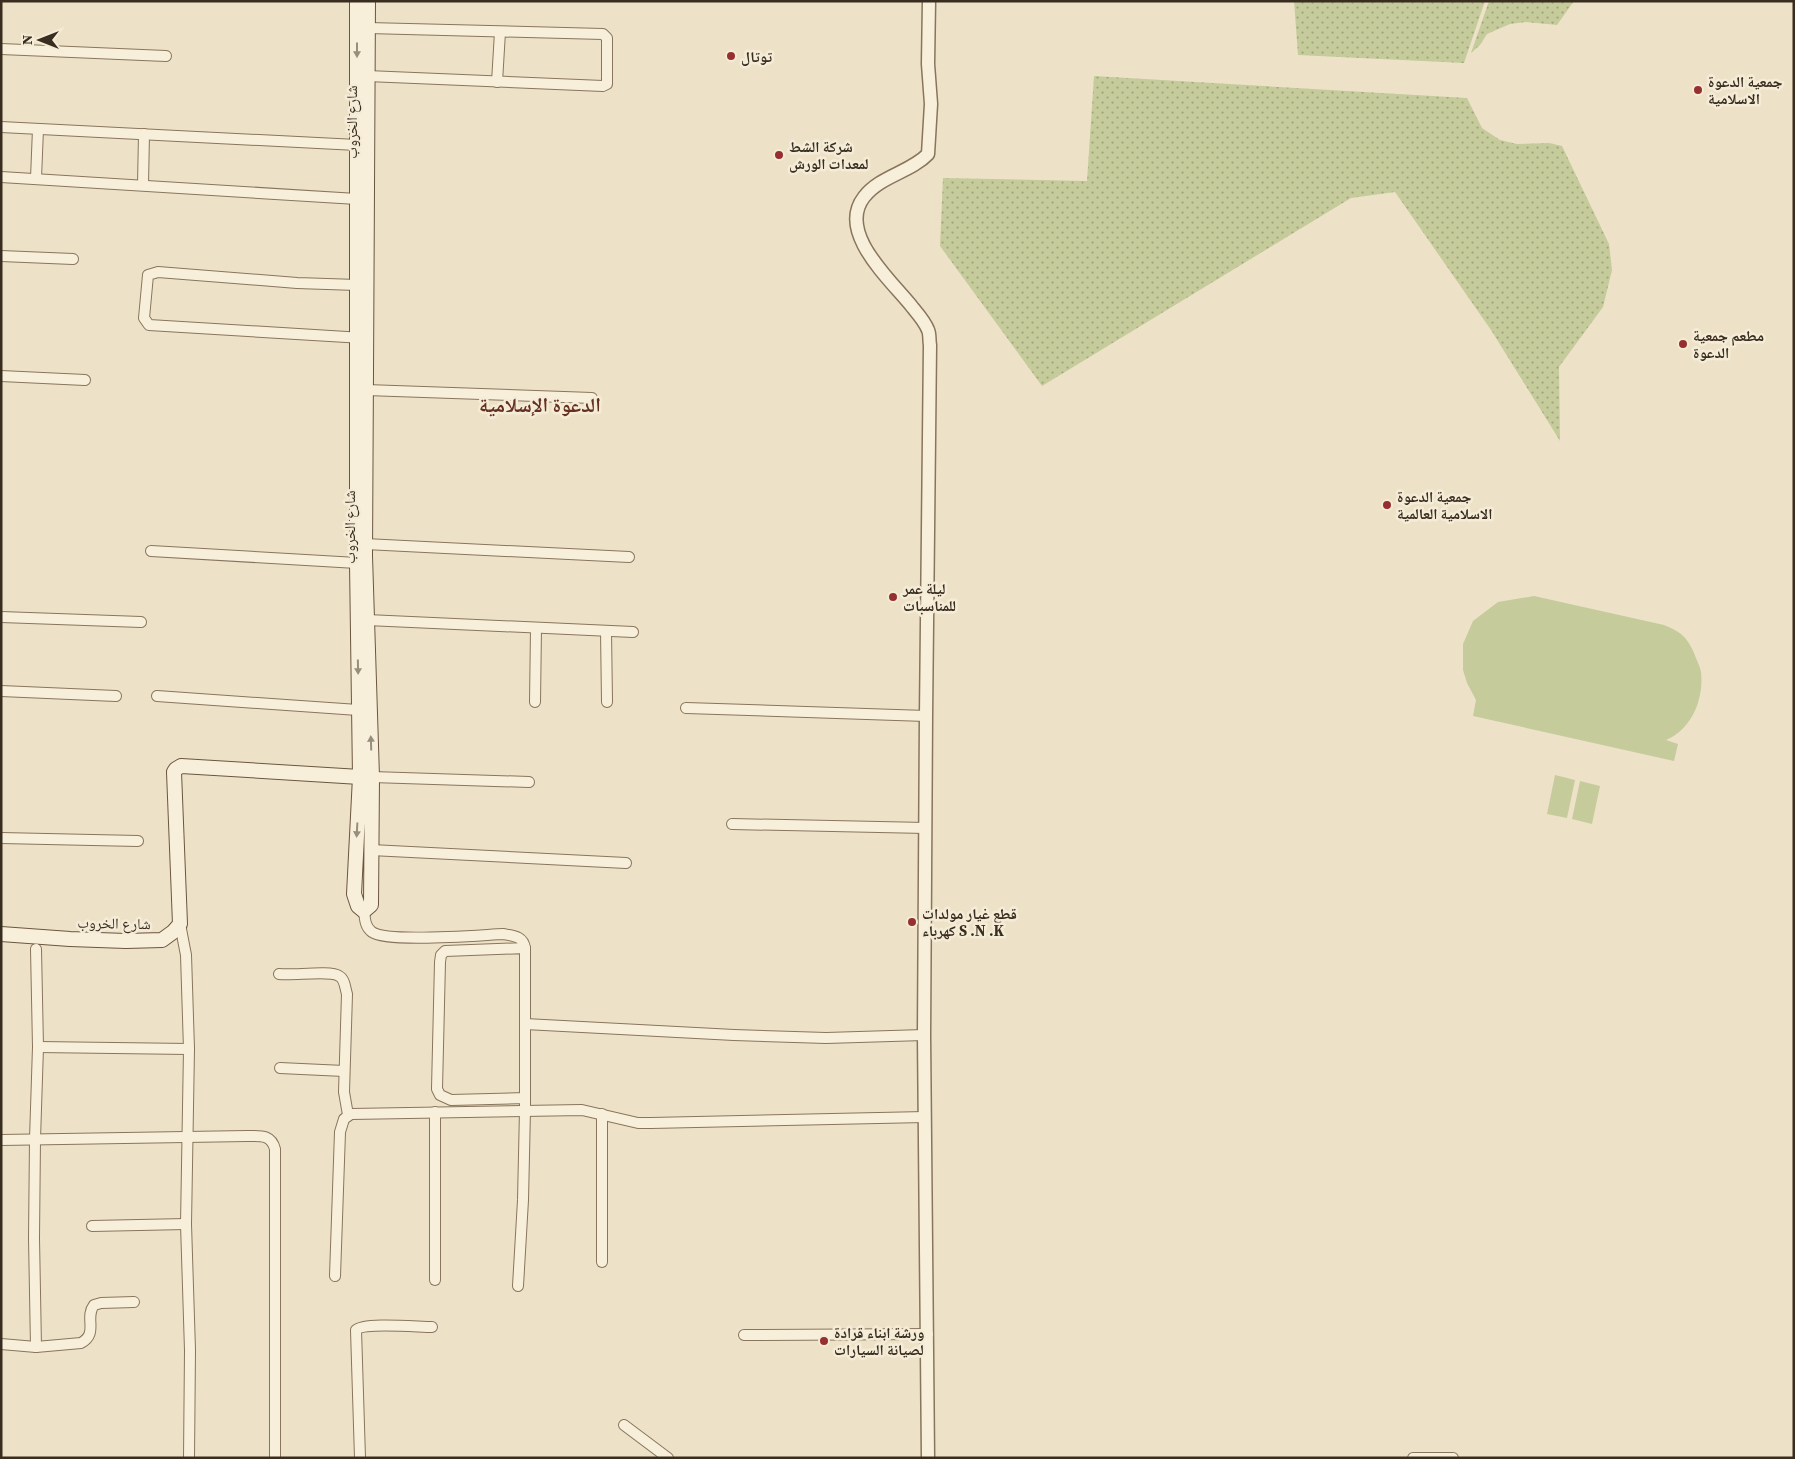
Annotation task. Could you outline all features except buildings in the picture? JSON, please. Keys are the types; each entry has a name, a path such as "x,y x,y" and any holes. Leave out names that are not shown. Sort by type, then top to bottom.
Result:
{"main road":[{"name":"شارع الخروب","path":"357,1 357,285 362,338 366,390 367,620 366,777 354,894 358,906 364,911 371,905 372,898 371,850 366,777 358,710 356,563 362,338 368,76 368,1"},
{"path":"180,924 174,772 176,769 180,766 366,777"},
{"name":"شارع الخروب","path":"1,934 70,939 162,940 180,924"}],"street":[{"path":"928,1458 924,1036 930,363 928,330 920,316 904,295 888,279 862,243 858,232 856,213 866,195 928,154 931,104 928,64 929,1"},
{"path":"368,28 604,34 607,41 608,82 603,86 368,76"},
{"path":"498,82 500,32"},
{"path":"1,50 166,56"},
{"path":"1,127 357,145"},
{"path":"36,178 38,129"},
{"path":"143,185 144,134"},
{"path":"1,177 357,198"},
{"path":"1,256 73,258"},
{"path":"357,285 296,283 158,272 148,275 144,318 149,325 362,338"},
{"path":"1,376 85,380"},
{"path":"366,390 592,398"},
{"path":"366,544 629,557"},
{"path":"152,551 356,563"},
{"path":"1,617 141,622"},
{"path":"367,620 633,632"},
{"path":"535,702 536,628"},
{"path":"606,631 607,702"},
{"path":"1,692 116,696"},
{"path":"157,696 358,710"},
{"path":"686,708 926,716"},
{"path":"366,777 529,782"},
{"path":"732,824 926,828"},
{"path":"1,838 138,841"},
{"path":"371,850 626,863"},
{"path":"364,911 367,926 373,933 385,936 503,934 517,936 524,942 525,1110 518,1286"},
{"path":"180,924 186,955 189,1049 186,1224 190,1350 189,1458"},
{"path":"525,948 454,950 445,951 441,955 437,1089 440,1095 451,1100 525,1098"},
{"path":"36,949 38,1047 34,1238 36,1347"},
{"path":"279,974 291,976 331,973 343,980 346,994 344,1092 348,1115"},
{"path":"525,1024 817,1038 924,1036"},
{"path":"38,1047 189,1049"},
{"path":"280,1068 344,1071"},
{"path":"335,1276 340,1132 344,1119 354,1113 582,1110 638,1123 925,1117"},
{"path":"435,1112 435,1280"},
{"path":"602,1114 602,1262"},
{"path":"1,1140 187,1136 265,1136 271,1140 275,1149 276,1458"},
{"path":"92,1226 186,1224"},
{"path":"1,1344 36,1347 81,1343 91,1333 90,1310 94,1305 101,1302 134,1302"},
{"path":"360,1458 354,1334 356,1330 358,1327 369,1326 432,1327"},
{"path":"744,1335 928,1334"},
{"path":"624,1425 668,1458"},
{"path":"1413,1458 1453,1458"}],"green space":[{"path":"1294,1 1485,1 1464,63 1298,55"},
{"path":"1489,1 1574,1 1557,25 1526,22 1510,24 1487,34 1480,45 1471,53"},
{"path":"1094,76 1467,98 1482,128 1500,140 1517,144 1549,143 1562,146 1609,244 1612,270 1603,307 1559,367 1560,441 1491,330 1395,192 1351,198 1042,386 940,246 943,178 1087,181"},
{"path":"1534,596 1664,625 1677,631 1685,638 1692,648 1700,667 1701,682 1698,702 1689,721 1683,729 1666,740 1678,744 1674,761 1473,716 1476,700 1463,670 1463,644 1473,621 1498,602"},
{"path":"1555,775 1575,780 1567,818 1547,814"},
{"path":"1580,781 1600,786 1592,824 1572,819"}],"place":[{"name":"توتال","path":"731,56"},
{"name":"جمعية الدعوة الاسلامية","path":"1698,90"},
{"name":"شركة الشط لمعدات الورش","path":"779,155"},
{"name":"مطعم جمعية الدعوة","path":"1683,344"},
{"name":"جمعية الدعوة الاسلامية العالمية","path":"1387,505"},
{"name":"ليلة عمر للمناسبات","path":"893,597"},
{"name":"قطع غيار مولدات كهرباء S .N .K","path":"912,922"},
{"name":"ورشة ابناء قرادة لصيانة السيارات","path":"824,1341"}],"district":[{"name":"الدعوة الإسلامية","path":"540,405"}]}
